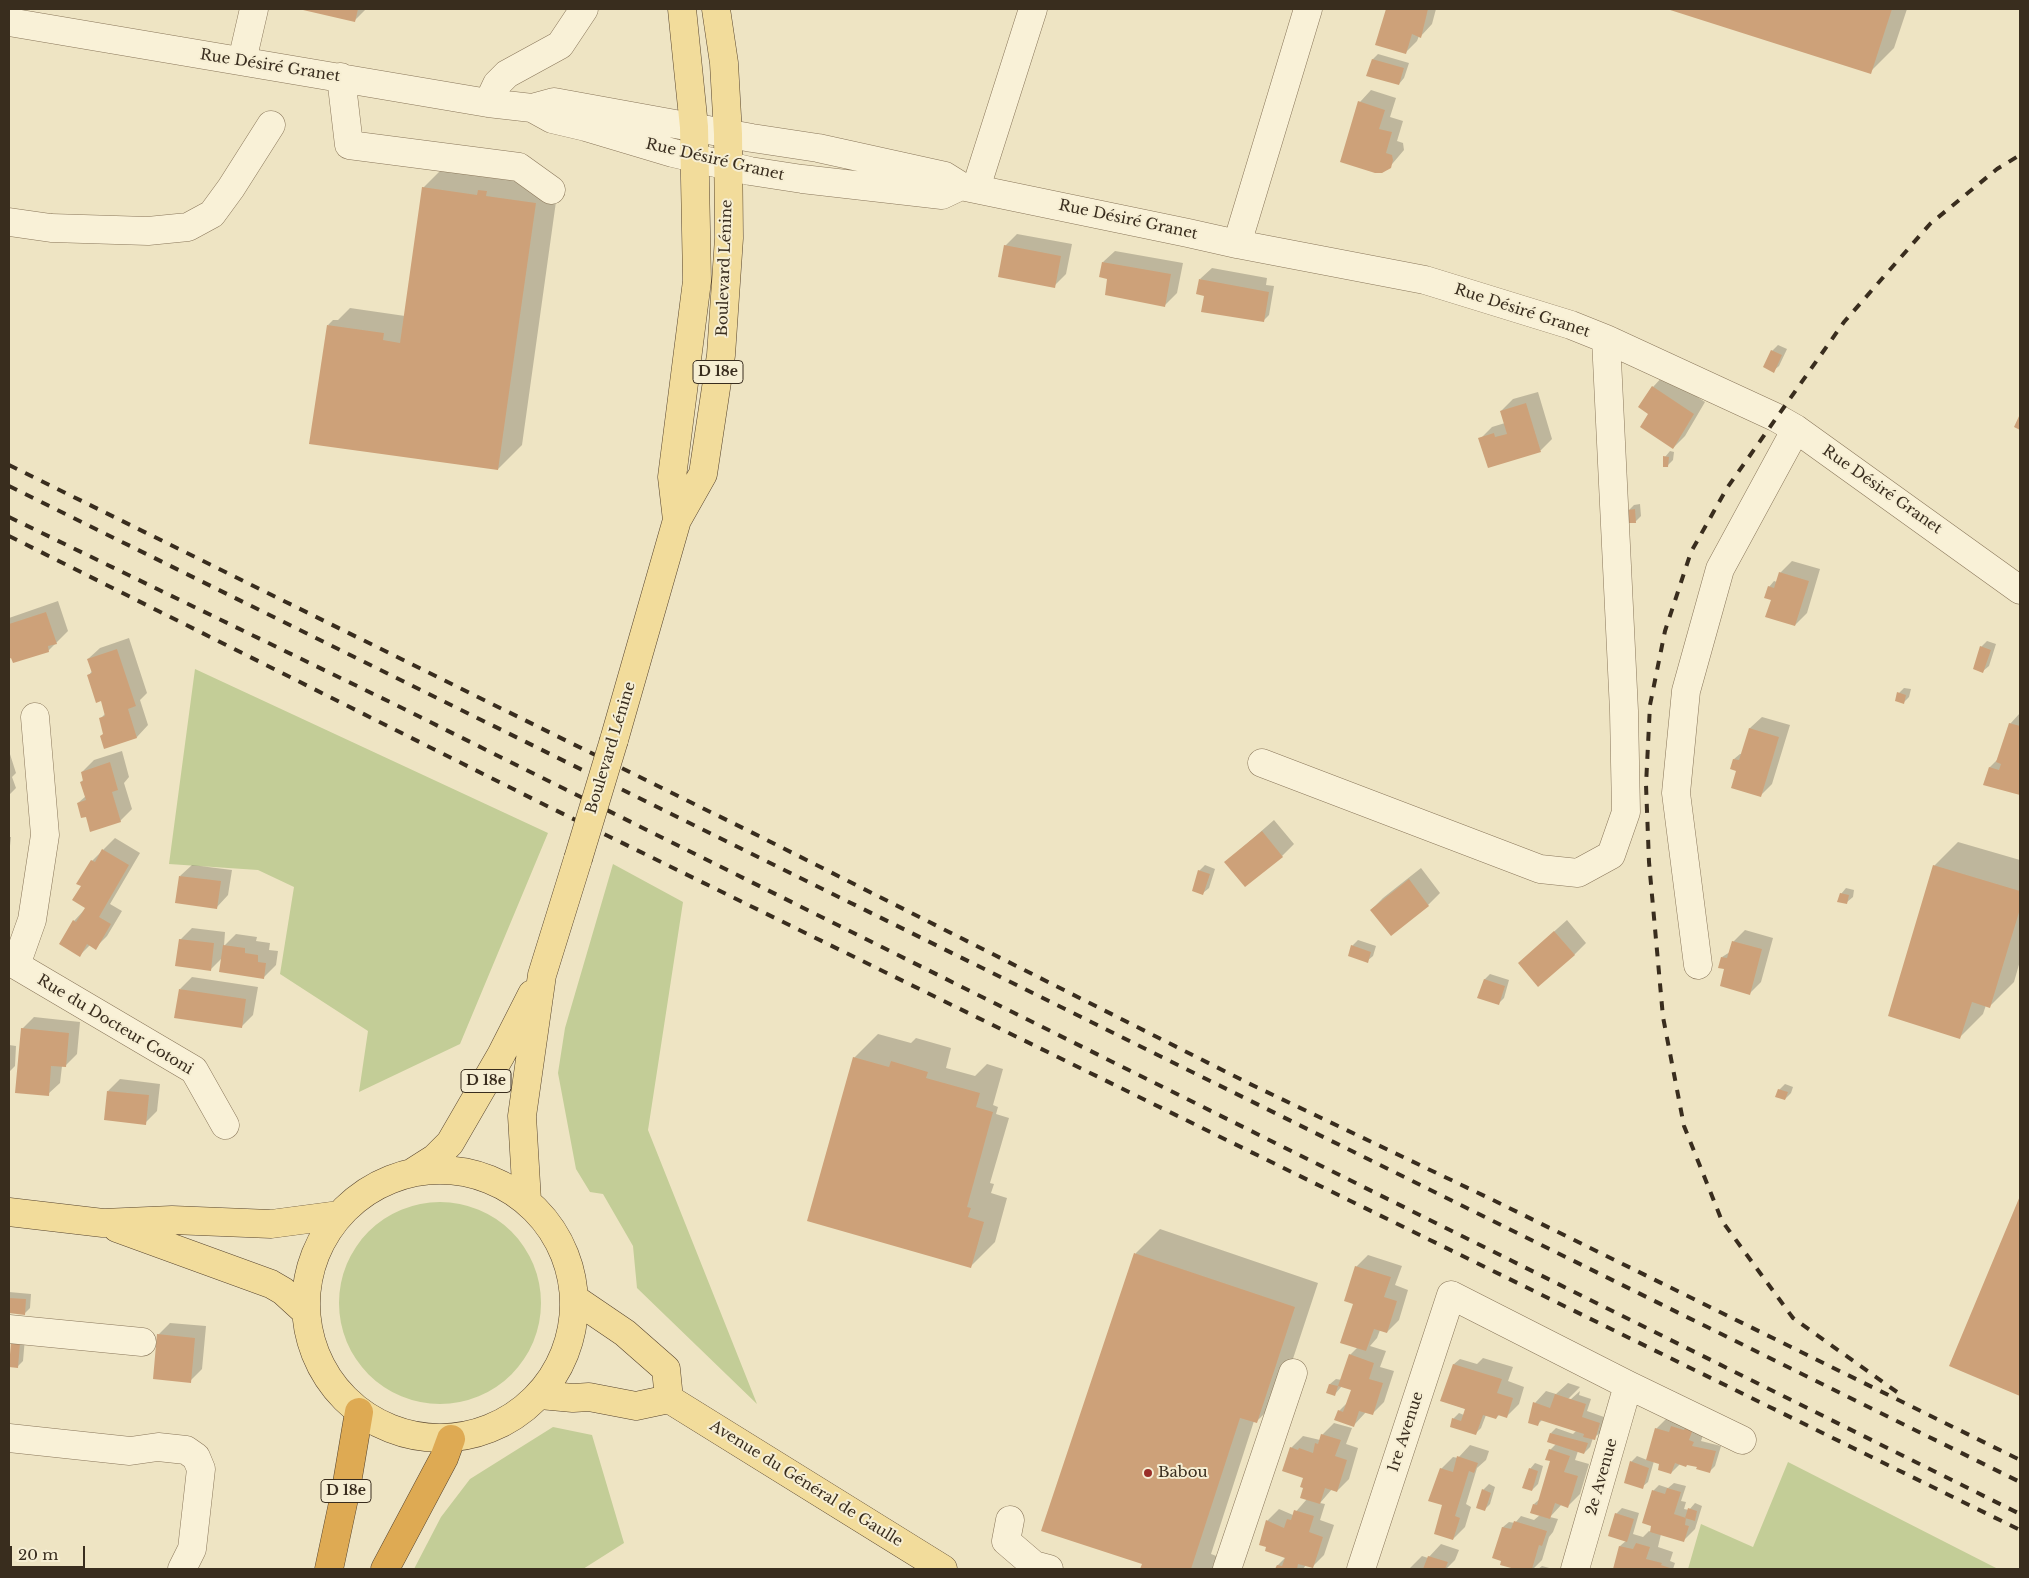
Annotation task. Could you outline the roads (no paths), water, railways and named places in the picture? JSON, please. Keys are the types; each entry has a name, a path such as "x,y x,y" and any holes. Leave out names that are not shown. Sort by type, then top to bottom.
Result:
{"highway":[{"name":"D 18e","path":"329,1569 346,1489 359,1412"},
{"path":"385,1569 444,1458 451,1439"}],"main road":[{"name":"Boulevard Lénine","path":"677,520 672,477 697,281 694,128 682,9"},
{"name":"Boulevard Lénine","path":"527,1201 522,1116 542,975 614,740 677,520 704,474 721,356 729,238 728,134 724,63 716,9"},
{"name":"Boulevard Lénine","path":"412,1172 436,1158 450,1143 501,1055 542,975"},
{"path":"444,1169 468,1172 498,1182 527,1201 546,1220 561,1244 571,1271 575,1299 573,1328 565,1355 554,1376 540,1395 520,1413 497,1427 474,1435 451,1439 425,1438 400,1433 359,1412 338,1392 321,1368 311,1340 306,1312 307,1287 312,1263 323,1238 339,1216 358,1197 378,1185 412,1172 444,1169"},
{"path":"9,1212 104,1223 172,1220 271,1224 339,1216"},
{"path":"104,1223 271,1284 283,1291 306,1312"},
{"path":"540,1395 573,1398 589,1397 636,1406 669,1400 666,1369 625,1333 575,1299"},
{"name":"Avenue du Général de Gaulle","path":"669,1400 943,1569"}],"street":[{"path":"242,62 254,9"},
{"path":"488,103 496,84 507,74 560,45 584,9"},
{"path":"968,187 1033,9"},
{"path":"1238,244 1308,9"},
{"name":"Rue Désiré Granet","path":"9,22 488,103 532,108 554,102 728,134 818,148 945,176 968,187 1238,244 1425,280 1571,325 1606,339 1776,418 1796,429 2020,590"},
{"path":"341,77 349,145 519,167 551,190"},
{"name":"Rue Désiré Granet","path":"532,108 552,120 586,127 728,166 802,179 942,195 968,187"},
{"path":"9,222 52,228 148,232 188,227 212,214 271,125"},
{"path":"1262,763 1540,869 1578,873 1612,855 1626,812 1624,711 1606,339"},
{"path":"1698,965 1676,792 1686,691 1720,569 1796,429"},
{"path":"12,963 32,920 45,836 35,716"},
{"name":"Rue du Docteur Cotoni","path":"12,963 194,1070 225,1125"},
{"name":"1re Avenue","path":"1360,1569 1451,1295 1628,1385"},
{"path":"9,1329 142,1342"},
{"path":"1227,1569 1293,1373"},
{"path":"1628,1385 1742,1440"},
{"name":"2e Avenue","path":"1575,1569 1628,1385"},
{"path":"9,1438 130,1450 158,1447 186,1450 196,1457 201,1469 194,1539 182,1569"},
{"path":"1010,1520 1006,1541 1034,1565 1049,1569"}],"railway":[{"path":"1897,1392 1793,1318 1722,1221 1684,1126 1663,1017 1649,862 1646,785 1650,705 1665,631 1691,552 1727,488 1844,322 1930,224 1997,169 2020,155"},
{"path":"9,465 759,836 1248,1083 1493,1200 2020,1460"},
{"path":"9,486 2020,1482"},
{"path":"9,517 392,703 2020,1514"},
{"path":"9,536 541,803 2020,1530"}],"place":[{"name":"Babou","path":"1148,1473"}]}
